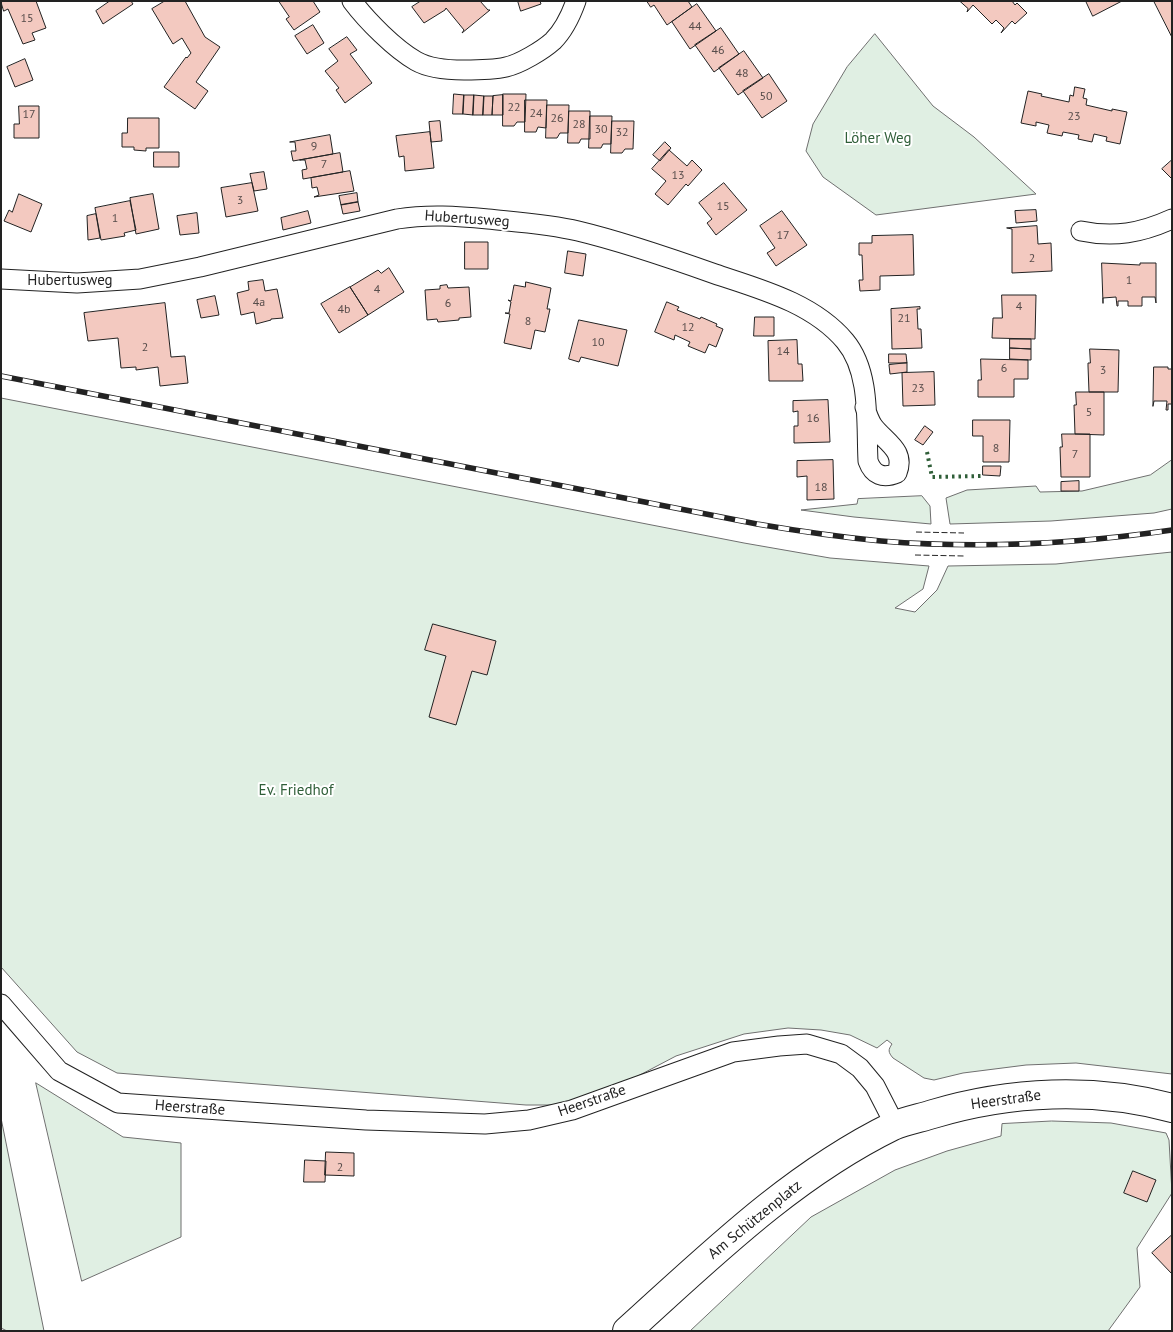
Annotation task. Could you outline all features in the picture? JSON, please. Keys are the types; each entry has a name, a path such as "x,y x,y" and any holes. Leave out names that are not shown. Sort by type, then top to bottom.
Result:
{"main road":[{"name":"Heerstraße","path":"895,1125 951,1109 1019,1096 1052,1094 1103,1096 1154,1103 1172,1108"},
{"name":"Am Schützenplatz","path":"627,1331 731,1237 794,1186 857,1146 895,1125"}],"street":[{"path":"352,1 360,12 389,40 417,62 448,70 484,70 508,66 524,60 553,41 573,11 576,1"},
{"name":"Hubertusweg","path":"1,279 77,284 140,279 200,267 397,219 447,215 505,220 576,231 636,247 761,290 818,316 846,342 858,363 864,383 865,407"},
{"path":"1081,231 1094,234 1128,233 1150,229 1172,219"},
{"name":"Heerstraße","path":"1,1004 59,1071 118,1103 366,1120 485,1124 529,1120 572,1110 733,1052 807,1044 842,1054 860,1068 875,1086 895,1125"}],"green space":[{"name":"Löher Weg","path":"875,34 933,106 974,137 1036,194 876,215 823,177 806,151 813,124 847,67"},
{"name":"Ev. Friedhof","path":"1,398 744,543 830,558 929,566 923,589 895,608 915,612 937,590 948,566 1056,564 1172,552 1172,1074 1076,1063 1026,1065 963,1073 934,1080 924,1078 893,1058 889,1051 892,1044 887,1040 877,1048 850,1035 821,1030 788,1028 744,1034 676,1056 617,1087 561,1105 526,1105 117,1073 77,1052 1,967"},
{"path":"1172,460 1172,509 1154,513 1051,521 950,524 946,498 967,490 1036,486 1040,492 1082,491 1150,475"},
{"path":"922,496 930,506 931,524 801,510 857,504 858,499"},
{"path":"36,1083 123,1137 181,1143 181,1237 82,1281"},
{"path":"1,1118 44,1331 7,1331 1,1328"},
{"path":"1052,1121 1111,1123 1166,1133 1169,1140 1172,1193 1137,1248 1140,1287 1108,1331 690,1331 811,1217 895,1170 947,1151 1001,1136 1002,1124"}],"building":[{"path":"1,1 36,1 46,28 32,33 35,40 23,44 8,9 4,11"},
{"path":"110,1 131,1 133,4 103,24 96,11"},
{"path":"165,1 185,1 205,37 220,47 196,82 208,91 195,109 164,87 191,53 182,38 173,44 152,9"},
{"path":"279,1 313,1 320,12 294,30 286,19 289,17"},
{"path":"421,1 480,1 490,10 462,33 464,30 446,8 424,23 412,7"},
{"path":"518,1 540,1 541,4 521,11"},
{"path":"647,1 688,1 692,7 667,25 654,5 651,7"},
{"path":"960,1 1012,1 1015,5 1017,3 1027,13 1015,24 1012,21 1001,33 1004,28 996,20 992,24 973,5 967,12 968,9"},
{"path":"1086,1 1122,1 1093,16"},
{"path":"1154,1 1172,1 1172,37"},
{"path":"697,4 716,31 690,49 672,22"},
{"path":"313,25 324,43 307,54 295,36"},
{"path":"721,28 739,54 714,72 695,45"},
{"path":"347,37 357,50 350,54 372,83 345,103 336,90 339,88 325,71 338,61 329,49"},
{"path":"744,51 763,78 738,95 719,68"},
{"path":"25,59 33,80 15,87 7,67"},
{"path":"769,74 787,101 762,118 743,91"},
{"path":"1075,87 1085,89 1083,98 1087,99 1086,105 1112,111 1112,109 1127,112 1120,144 1106,141 1107,137 1094,134 1092,142 1078,139 1079,135 1063,132 1062,136 1047,133 1049,125 1036,122 1036,126 1021,123 1028,91 1069,102 1070,95 1073,96"},
{"path":"454,94 464,95 463,114 453,114"},
{"path":"503,94 526,94 525,122 517,122 514,126 503,126"},
{"path":"464,95 474,95 473,115 463,114"},
{"path":"474,95 484,96 483,115 473,115"},
{"path":"503,95 503,115 492,115 493,96"},
{"path":"484,96 493,96 492,115 483,115"},
{"path":"525,100 547,100 546,128 538,127 536,132 525,132"},
{"path":"547,105 569,105 568,133 560,133 557,138 546,138"},
{"path":"19,106 39,106 39,138 14,138 14,124 19,124"},
{"path":"569,111 590,111 590,139 581,139 579,143 568,143"},
{"path":"590,116 612,116 611,144 603,144 601,148 589,148"},
{"path":"128,118 159,118 159,148 146,148 146,151 134,150 134,147 122,147 122,133 127,133"},
{"path":"440,121 442,141 431,142 429,122"},
{"path":"612,121 634,121 633,149 625,149 622,153 611,153"},
{"path":"430,132 434,168 405,171 404,156 399,157 396,136"},
{"path":"330,135 333,154 293,161 291,151 296,151 295,142 290,142"},
{"path":"665,142 671,148 660,161 653,155"},
{"path":"669,150 687,166 692,160 702,170 688,186 686,184 668,205 655,194 666,181 652,169"},
{"path":"154,152 179,152 179,167 154,167"},
{"path":"340,153 343,172 303,179 302,170 307,169 305,160 300,160"},
{"path":"1172,160 1172,179 1162,169"},
{"path":"350,171 354,191 314,197 319,195 317,187 312,188 311,178"},
{"path":"264,172 267,189 254,191 250,174"},
{"path":"252,183 258,211 226,217 221,188"},
{"path":"724,183 747,210 716,235 707,223 712,219 699,203"},
{"path":"357,193 358,202 341,205 339,196"},
{"path":"19,194 42,204 31,232 4,221 9,210 12,212"},
{"path":"153,194 159,229 136,234 130,198"},
{"path":"130,201 136,230 124,233 125,236 101,240 95,208"},
{"path":"358,202 360,211 343,214 341,205"},
{"path":"1036,210 1037,221 1016,223 1015,211"},
{"path":"308,211 311,223 283,230 281,218"},
{"path":"782,211 807,245 776,266 767,253 775,248 760,226"},
{"path":"197,213 199,233 180,235 177,216"},
{"path":"96,214 100,238 88,240 87,216"},
{"path":"1037,226 1038,244 1051,243 1052,271 1012,273 1012,229 1007,228"},
{"path":"913,235 914,275 880,276 880,290 860,291 859,280 863,280 862,255 859,255 859,243 872,243 872,236"},
{"path":"465,242 488,242 488,269 465,269"},
{"path":"568,251 586,254 583,276 565,273"},
{"path":"1102,263 1140,265 1140,263 1156,263 1156,303 1155,297 1142,297 1142,306 1128,306 1128,301 1118,301 1117,306 1116,297 1103,298 1103,303"},
{"path":"389,268 404,292 368,315 350,287 378,270 381,273"},
{"path":"263,280 265,291 277,289 283,318 271,319 256,324 254,312 241,315 237,293 249,290 248,282"},
{"path":"526,282 551,288 547,309 550,309 545,332 535,330 531,349 504,343 510,314 505,313 509,313 511,302 508,300 511,301 514,285 525,287"},
{"path":"447,285 448,288 469,287 471,317 438,322 437,319 427,320 425,290 440,289 440,286"},
{"path":"350,287 368,315 339,333 321,304"},
{"path":"1002,295 1036,295 1035,339 992,338 993,318 1002,318"},
{"path":"215,296 219,315 201,318 197,300"},
{"path":"667,302 679,307 677,310 700,319 701,317 717,324 716,326 723,329 716,347 709,344 705,353 688,346 690,342 675,335 674,340 655,332"},
{"path":"165,303 171,357 185,356 188,383 160,386 158,367 136,370 136,367 121,368 118,338 88,341 84,313"},
{"path":"920,307 920,309 917,309 918,329 921,329 922,348 892,349 891,309"},
{"path":"755,317 774,317 774,336 754,336"},
{"path":"579,320 627,330 618,366 581,357 579,362 569,359"},
{"path":"1010,339 1031,339 1031,349 1010,348"},
{"path":"797,340 798,364 802,364 803,381 769,381 768,341"},
{"path":"1010,348 1031,349 1031,360 1010,359"},
{"path":"1090,349 1119,350 1118,392 1089,392 1088,363 1090,363"},
{"path":"889,354 906,354 907,363 889,363"},
{"path":"981,359 1028,360 1028,379 1014,379 1014,397 978,397 978,380 981,380"},
{"path":"907,363 907,372 890,374 889,365"},
{"path":"1154,367 1168,367 1168,369 1172,369 1172,404 1168,404 1168,410 1166,410 1167,401 1154,401 1153,406"},
{"path":"934,372 935,405 903,406 902,373"},
{"path":"1076,392 1104,392 1104,435 1075,434 1074,405 1076,405"},
{"path":"828,400 830,442 794,443 794,426 798,426 798,411 793,412 793,401"},
{"path":"973,420 1010,420 1009,462 983,462 983,436 973,436"},
{"path":"925,426 933,432 923,445 915,440"},
{"path":"1062,434 1090,434 1090,477 1061,477 1060,447 1062,447"},
{"path":"833,460 834,499 807,500 807,476 797,477 797,461"},
{"path":"983,466 1001,466 1000,476 983,475"},
{"path":"1079,481 1079,491 1061,491 1061,482"},
{"path":"433,624 496,641 487,675 472,671 456,725 429,717 446,656 425,650"},
{"path":"326,1152 354,1153 354,1176 325,1175"},
{"path":"305,1160 326,1161 325,1182 304,1182"},
{"path":"1133,1171 1156,1180 1147,1202 1124,1193"},
{"path":"1172,1235 1172,1274 1152,1253"}],"railway":[{"path":"1,376 757,524 835,536 881,541 990,545 1100,539 1172,530"}],"hedge":[{"path":"927,452 932,477 981,476"}],"fence":[{"path":"916,532 964,533"},
{"path":"915,555 964,556"}]}
